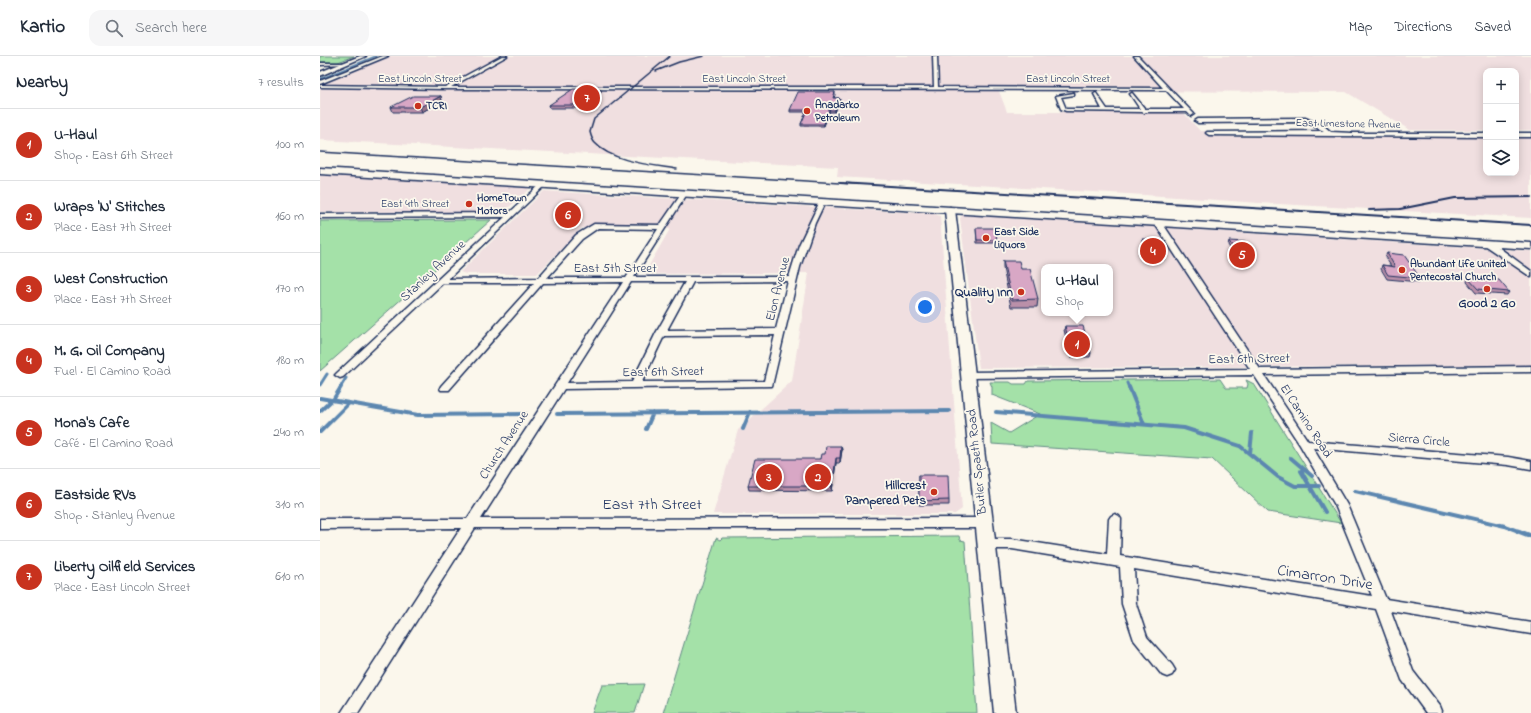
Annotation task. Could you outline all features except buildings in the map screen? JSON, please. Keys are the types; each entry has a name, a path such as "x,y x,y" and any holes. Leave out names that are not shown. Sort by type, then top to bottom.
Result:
{"main road":[{"path":"320,171 1531,246"},
{"name":"Butler Spaeth Road","path":"950,210 983,523 1005,713"}],"street":[{"path":"320,74 364,56"},
{"path":"320,84 386,56"},
{"path":"444,88 505,56"},
{"path":"935,56 936,88"},
{"path":"1136,56 1214,138"},
{"path":"320,64 344,64"},
{"name":"East Lincoln Street","path":"320,84 444,88 1167,89"},
{"path":"1172,94 1065,94 1058,96 1063,109 1066,110 1106,112 1188,111"},
{"path":"1096,94 1106,112"},
{"path":"1132,94 1144,112"},
{"path":"1203,127 1304,120 1322,126 1330,134"},
{"name":"East Limestone Avenue","path":"1203,127 1352,135 1483,135"},
{"path":"1519,135 1531,135"},
{"name":"Stanley Avenue","path":"340,374 543,185"},
{"name":"Church Avenue","path":"349,713 470,523 684,194"},
{"name":"Elon Avenue","path":"768,384 797,261 822,202"},
{"name":"East 4th Street","path":"320,216 511,215"},
{"name":"El Camino Road","path":"1160,224 1305,444 1342,505 1382,604 1407,675 1434,711"},
{"path":"445,388 579,237 597,226 662,227"},
{"path":"1487,243 1531,275"},
{"path":"636,385 661,333 691,279"},
{"name":"East 5th Street","path":"439,281 792,279"},
{"path":"661,333 781,332"},
{"name":"East 6th Street","path":"968,375 1531,369"},
{"name":"East 6th Street","path":"559,386 768,384"},
{"name":"Sierra Circle","path":"1305,444 1508,461 1531,465"},
{"path":"1115,519 1120,563 1129,604 1141,640 1167,670"},
{"name":"East 7th Street","path":"320,524 983,523"},
{"name":"Cimarron Drive","path":"986,544 1008,544 1531,628"}],"shaded area":[{"path":"381,56 1531,56 1531,130 1519,130 1519,68 1483,68 1483,130 1410,130 1346,92 999,91 1007,112 1183,112 1200,131 1214,131 1220,137 1483,137 1483,176 1519,176 1519,137 1531,137 1531,218 837,177 838,167 320,140 320,81"},
{"path":"320,175 527,188 529,190 508,208 489,212 320,212"},
{"path":"544,191 935,214 940,216 962,509 955,514 713,514 738,430 792,381 809,273 644,274 670,229 582,228 537,274 466,274 460,272"},
{"path":"963,215 1531,251 1531,365 979,368 960,218"}],"green space":[{"path":"320,56 354,56 338,62 320,62"},
{"path":"491,220 320,371 320,221"},
{"path":"1220,379 1226,388 1247,388 1248,384 1246,380 1254,384 1341,523 1268,512 1212,459 992,444 991,423 1009,433 1040,414 992,395 992,387 990,382 1026,384 1028,381"},
{"path":"959,536 960,540 965,541 977,713 663,713 716,538 720,540 722,538"},
{"path":"644,684 635,713 592,713 602,685"}],"waterway":[{"path":"320,79 376,56"},
{"path":"320,385 327,374"},
{"path":"340,388 346,378"},
{"path":"1127,383 1129,388"},
{"path":"333,400 341,387"},
{"path":"1129,387 1144,424"},
{"path":"320,398 332,400"},
{"path":"320,411 332,400"},
{"path":"332,400 349,403"},
{"path":"320,432 349,403"},
{"path":"349,403 418,415 526,414"},
{"path":"750,413 949,411"},
{"path":"996,412 1184,428 1240,446 1278,477 1295,486 1310,486"},
{"path":"557,414 653,413"},
{"path":"646,429 653,413"},
{"path":"653,413 750,413"},
{"path":"743,429 750,413"},
{"path":"1250,453 1252,433"},
{"path":"1291,458 1305,470"},
{"path":"1305,470 1312,476"},
{"path":"1305,470 1301,471 1310,486"},
{"path":"1310,486 1319,486"},
{"path":"1310,486 1325,512"},
{"path":"1355,491 1505,526 1521,532"},
{"path":"1518,531 1531,536"}],"railway":[{"path":"670,56 594,119 590,132 595,143 612,155 633,162 677,169"},
{"path":"656,71 679,62 704,56"},
{"path":"320,152 856,184"},
{"path":"840,183 1531,225"},
{"path":"1369,210 1400,209 1455,198 1531,197"}],"place":[{"name":"Liberty Oilfield Services","path":"587,98"},
{"name":"TCRI","path":"418,106"},
{"name":"Anadarko Petroleum","path":"807,111"},
{"name":"HomeTown Motors","path":"469,204"},
{"name":"Eastside RVs","path":"568,215"},
{"name":"East Side Liquors","path":"986,238"},
{"name":"M. G. Oil Company","path":"1153,251"},
{"name":"Mona's Cafe","path":"1242,255"},
{"name":"Abundant Life United Pentecostal Church","path":"1402,270"},
{"name":"Good 2 Go","path":"1487,289"},
{"name":"Quality Inn","path":"1021,292"},
{"name":"U-Haul","path":"1077,344"},
{"name":"West Construction","path":"769,477"},
{"name":"Wraps 'N' Stitches","path":"818,477"},
{"name":"Hillcrest Pampered Pets","path":"934,492"}]}
